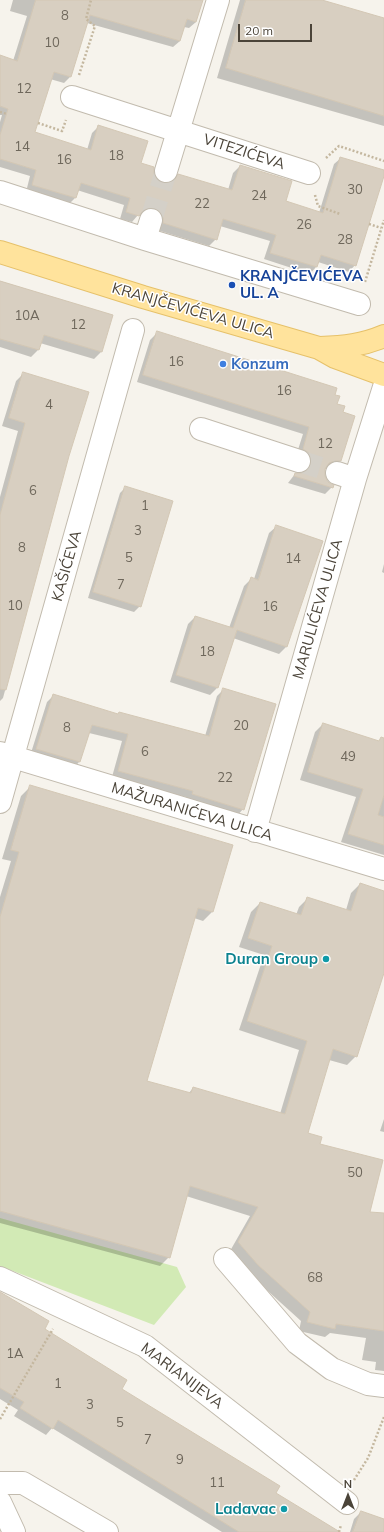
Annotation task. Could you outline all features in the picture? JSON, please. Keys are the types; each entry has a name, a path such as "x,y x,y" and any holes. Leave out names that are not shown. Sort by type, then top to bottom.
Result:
{"main road":[{"name":"KRANJČEVIĆEVA ULICA","path":"0,252 151,299 319,348 342,360 384,375"},
{"path":"319,348 351,347 384,336"}],"street":[{"path":"166,171 218,0"},
{"name":"VITEZIĆEVA","path":"72,97 309,173"},
{"path":"0,192 148,229 359,304"},
{"name":"KAŠIĆEVA","path":"0,802 7,755 134,330"},
{"name":"MARULIĆEVA ULICA","path":"254,831 346,476 384,387"},
{"path":"201,429 299,461"},
{"name":"MAŽURANIĆEVA ULICA","path":"7,755 254,831 384,869"},
{"path":"225,1259 296,1343 332,1369 368,1384 384,1386"},
{"name":"MARIANIJEVA","path":"0,1278 145,1346 348,1495"},
{"path":"0,1483 23,1483 107,1532"},
{"path":"0,1502 14,1532"}],"path":[{"path":"38,123 62,131 95,26 86,19 91,0"},
{"path":"0,112 7,114"},
{"path":"339,146 384,161"},
{"path":"318,206 340,214"},
{"path":"359,304 384,220"},
{"path":"369,224 381,228"},
{"path":"0,1419 44,1345"},
{"path":"348,1495 368,1458 384,1417"}],"green space":[{"path":"0,1218 177,1267 186,1287 154,1325 0,1266"}],"building":[{"path":"36,0 203,0 196,22 187,19 180,41 90,15 71,77 54,72 35,132 91,150 98,125 148,141 141,163 154,167 154,174 157,180 163,183 169,183 174,180 178,174 232,190 240,165 292,181 286,201 323,213 340,157 384,170 384,176 356,266 321,255 317,267 270,253 276,235 223,219 217,240 163,223 163,218 160,212 154,208 149,208 143,211 139,216 126,212 130,198 81,183 76,198 32,185 36,170 0,159 0,135 8,109 0,106 0,55 17,61"},
{"path":"246,0 322,0 384,18 384,116 226,68"},
{"path":"0,281 113,315 102,352 44,335 39,350 0,339"},
{"path":"157,331 337,388 335,395 340,396 337,404 345,406 343,412 355,416 341,461 329,463 325,469 325,476 328,482 334,485 333,488 294,476 295,473 307,471 311,464 309,453 303,449 309,427 143,375"},
{"path":"23,372 89,392 69,456 6,690 0,689 0,515 25,423 9,418"},
{"path":"125,486 173,501 141,607 93,592"},
{"path":"276,525 323,541 287,647 237,630 218,688 176,675 195,616 233,628 251,577 258,580"},
{"path":"223,688 276,704 244,810 192,794 193,791 118,771 128,734 92,725 80,762 36,749 53,694 118,714 119,712 209,736"},
{"path":"323,723 379,741 381,737 384,738 384,795 378,815 384,817 384,845 348,834 363,789 308,772"},
{"path":"30,785 233,845 213,912 198,908 147,1081 191,1093 193,1087 285,1114 307,1041 247,1021 272,946 248,938 260,902 301,915 307,897 351,911 360,883 384,891 384,973 357,1057 333,1049 308,1133 322,1137 320,1144 383,1160 370,1212 384,1213 384,1331 336,1324 335,1329 307,1322 310,1312 258,1265 238,1242 258,1207 190,1186 170,1258 0,1211 0,917 19,852 11,850"},
{"path":"0,1292 49,1321 45,1329 127,1380 122,1389 280,1486 276,1493 340,1532 239,1532 58,1420 53,1429 20,1408 24,1402 0,1388"},
{"path":"361,1511 384,1519 384,1532 353,1532"}],"tunnel":[{"path":"151,220 166,171"},
{"path":"299,461 337,473"}],"place":[{"name":"KRANJČEVIĆEVA UL. A","path":"232,285"},
{"name":"Konzum","path":"223,364"},
{"name":"Duran Group","path":"326,959"},
{"name":"Ladavac","path":"284,1509"}]}
